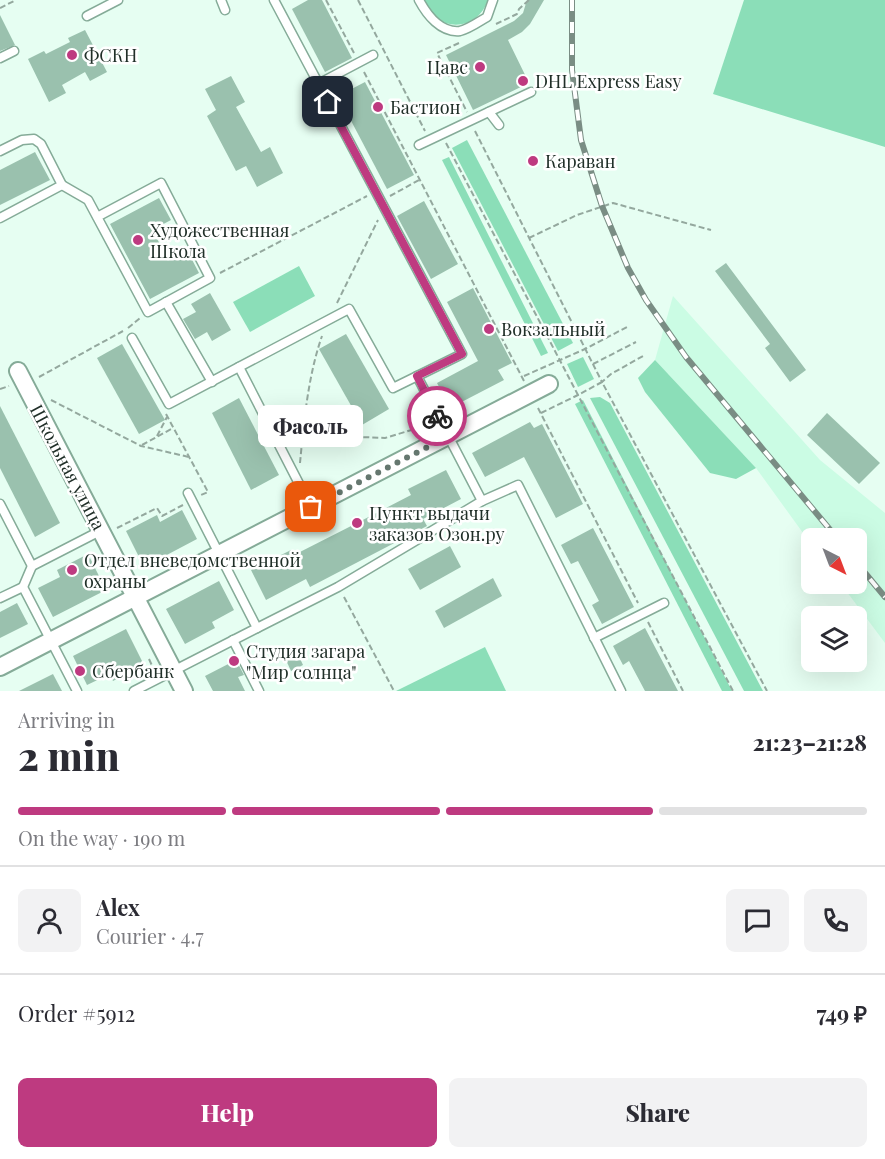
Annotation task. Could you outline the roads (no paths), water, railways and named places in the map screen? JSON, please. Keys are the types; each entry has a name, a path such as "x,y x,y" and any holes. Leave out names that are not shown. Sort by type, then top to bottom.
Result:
{"street":[{"name":"Школьная улица","path":"18,370 73,475 109,529 136,597 184,691"},
{"path":"0,667 549,384"}],"lane":[{"path":"87,16 118,0"},
{"path":"221,0 225,10"},
{"path":"132,338 169,404 350,309 393,388 462,354 274,0"},
{"path":"419,0 427,15 443,28 461,31 487,17 493,0"},
{"path":"0,58 14,51"},
{"path":"318,84 373,55"},
{"path":"420,145 531,92"},
{"path":"489,112 498,125"},
{"path":"0,151 22,140 34,139 41,144 62,185 88,200 97,217 148,312 210,278 161,183 97,217"},
{"path":"0,218 62,185"},
{"path":"166,302 212,382"},
{"path":"240,367 311,507"},
{"path":"417,376 447,437 483,501"},
{"path":"134,691 338,587 483,501 518,484 621,691"},
{"path":"189,497 257,628"},
{"path":"0,504 32,566"},
{"path":"0,598 23,586 32,566 109,529"},
{"path":"23,586 77,691"},
{"path":"594,638 664,603"},
{"path":"233,640 259,691"}],"railway":[{"path":"572,0 572,70 581,140 602,206 628,268 646,300 686,357 829,528"},
{"path":"867,575 885,597"}],"place":[{"name":"ФСКН","path":"72,55"},
{"name":"Цавс","path":"480,67"},
{"name":"DHL Express Easy","path":"523,81"},
{"name":"Бастион","path":"378,107"},
{"name":"Караван","path":"533,161"},
{"name":"Художественная Школа","path":"138,240"},
{"name":"Вокзальный","path":"489,329"},
{"name":"Фасоль","path":"311,507"},
{"name":"Пункт выдачи заказов Озон.ру","path":"357,523"},
{"name":"Отдел вневедомственной охраны","path":"72,570"},
{"name":"Студия загара \"Мир солнца\"","path":"234,661"},
{"name":"Сбербанк","path":"80,671"}]}
